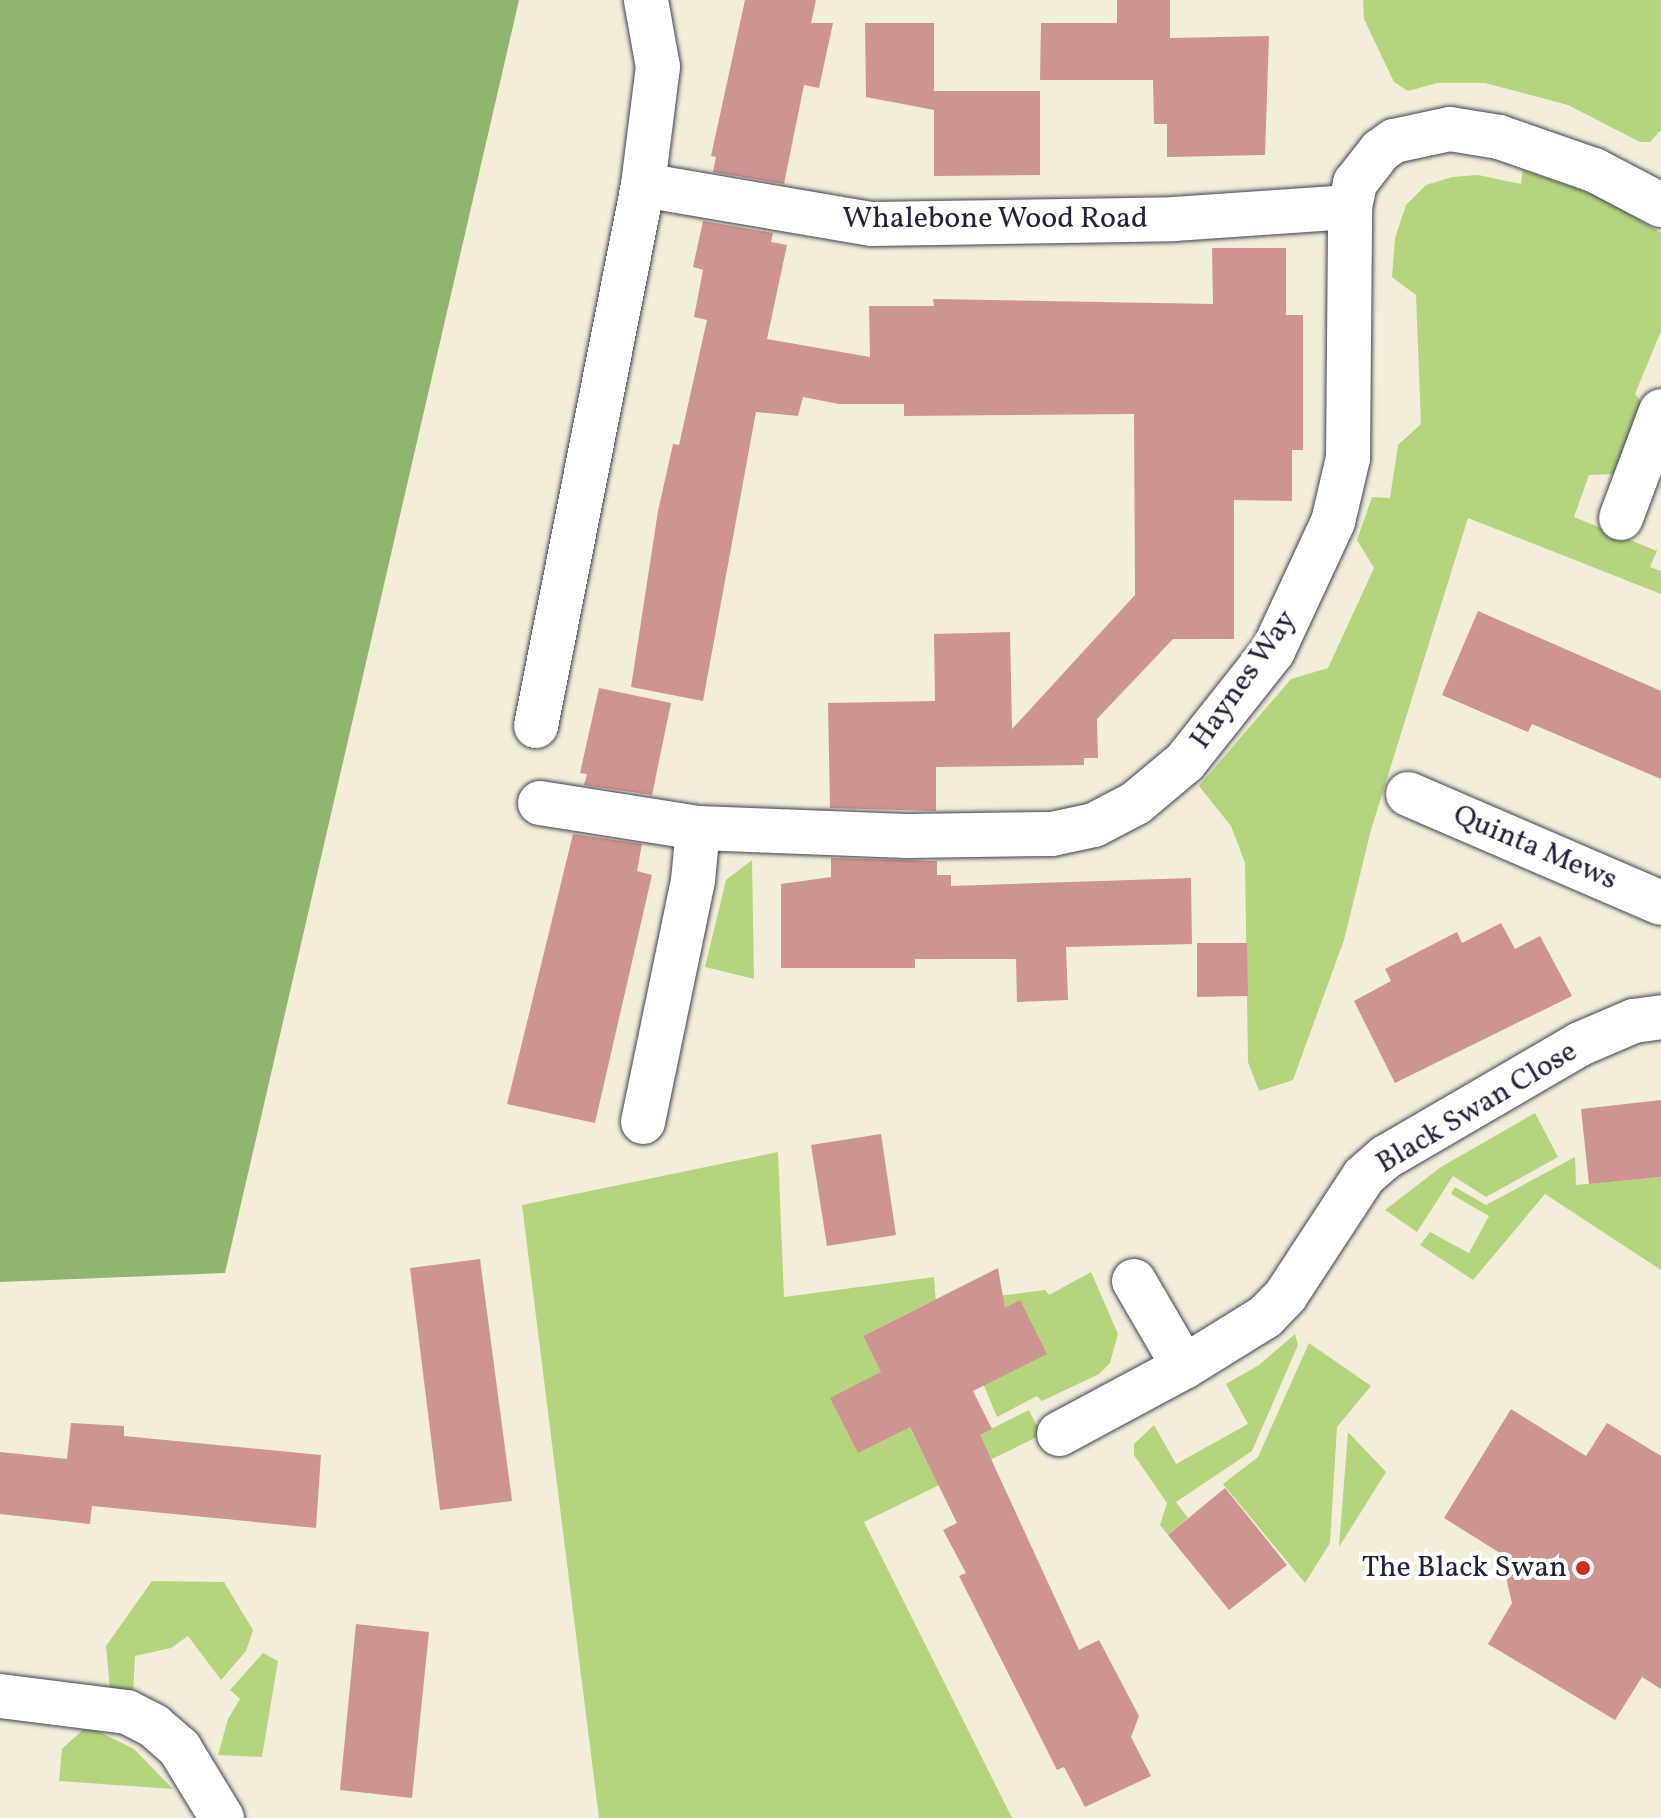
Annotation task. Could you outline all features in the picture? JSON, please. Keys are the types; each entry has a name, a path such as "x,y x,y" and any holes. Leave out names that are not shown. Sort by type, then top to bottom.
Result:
{"street":[{"path":"536,726 643,185 658,67 646,0"},
{"name":"Haynes Way","path":"540,803 698,828 907,836 1052,834 1094,825 1136,803 1174,772 1273,651 1333,522 1348,458 1350,207 1355,183 1380,151 1394,141 1450,129 1549,152 1661,205"},
{"name":"Whalebone Wood Road","path":"643,185 872,224 1174,219 1350,207"},
{"path":"1621,518 1661,411"},
{"name":"Quinta Mews","path":"1408,794 1661,903"},
{"path":"643,1122 693,881 698,828"},
{"name":"Black Swan Close","path":"1069,1428 1244,1333 1286,1295 1345,1203 1386,1157 1580,1044 1634,1021 1661,1017"},
{"path":"1134,1281 1184,1367"},
{"path":"0,1696 127,1712 154,1726 180,1749 222,1818"}],"green space":[{"path":"0,0 519,0 225,1273 0,1282"},
{"path":"1363,0 1661,0 1661,130 1650,142 1640,142 1568,105 1485,83 1437,83 1408,91 1394,82 1364,19"},
{"path":"1523,170 1604,198 1661,233 1661,331 1635,394 1643,404 1619,474 1589,475 1574,517 1657,551 1650,567 1661,571 1661,594 1468,518 1371,830 1344,940 1293,1080 1259,1091 1248,1062 1245,863 1231,826 1199,786 1291,679 1328,668 1374,568 1357,540 1372,497 1390,498 1398,445 1421,424 1416,295 1392,277 1395,238 1406,205 1426,185 1452,177 1478,175 1521,184"},
{"path":"752,860 754,979 705,967 726,880"},
{"path":"1535,1113 1558,1157 1486,1197 1453,1176 1417,1232 1385,1210 1441,1167"},
{"path":"778,1152 784,1297 934,1277 937,1318 928,1303 863,1336 927,1461 1029,1410 1041,1435 864,1522 1012,1818 599,1818 522,1205"},
{"path":"1575,1157 1576,1185 1661,1177 1661,1270 1545,1194 1473,1280 1420,1245 1430,1232 1469,1253 1489,1216 1451,1194 1455,1187 1486,1205"},
{"path":"1091,1272 1118,1334 1110,1363 1099,1374 1042,1401 1037,1396 997,1417 949,1302 1045,1290 1049,1295"},
{"path":"1295,1334 1298,1345 1252,1451 1176,1502 1188,1518 1168,1535 1160,1525 1167,1503 1134,1455 1134,1444 1154,1425 1176,1464 1248,1424 1226,1384 1259,1365"},
{"path":"1309,1343 1371,1386 1337,1427 1330,1543 1305,1583 1223,1484 1258,1457"},
{"path":"1348,1432 1386,1472 1339,1547"},
{"path":"152,1581 224,1582 253,1630 246,1651 221,1680 188,1636 171,1648 135,1656 133,1694 110,1689 106,1646"},
{"path":"263,1653 278,1661 262,1757 218,1755 228,1719 240,1699 230,1690"},
{"path":"87,1726 134,1749 173,1789 59,1781 62,1749"}],"building":[{"path":"745,0 816,0 811,23 833,23 819,88 804,85 784,184 713,172 716,157 711,156"},
{"path":"1117,0 1170,0 1170,38 1269,36 1265,155 1167,157 1167,124 1154,124 1153,80 1040,80 1041,23 1117,23"},
{"path":"865,23 934,23 934,91 1040,91 1040,175 934,176 934,110 866,97"},
{"path":"703,221 773,233 771,242 787,245 767,339 870,357 869,306 934,306 933,299 1213,304 1212,248 1286,248 1286,315 1303,315 1303,450 1292,450 1292,501 1234,500 1234,639 1173,639 1097,719 1098,758 1084,758 1084,765 936,767 936,811 830,808 828,703 935,701 934,634 1010,632 1012,729 1135,595 1134,414 904,416 904,404 839,404 803,397 798,416 756,412 703,701 631,687 658,511 673,444 679,445 707,320 694,317 703,270 693,267"},
{"path":"1478,611 1661,691 1661,779 1532,724 1528,732 1442,695"},
{"path":"599,688 671,703 652,795 584,785 587,774 580,773"},
{"path":"573,834 642,844 637,871 652,875 595,1123 507,1104"},
{"path":"831,858 937,861 937,875 951,875 951,886 1191,878 1192,944 1066,947 1068,1000 1017,1002 1016,959 915,959 915,968 781,968 781,884 831,877"},
{"path":"1501,923 1515,949 1540,936 1572,996 1395,1083 1354,1001 1391,981 1385,969 1457,932 1462,943"},
{"path":"1197,943 1247,943 1248,996 1197,997"},
{"path":"1661,1100 1661,1177 1589,1184 1581,1109"},
{"path":"881,1134 896,1235 827,1246 811,1145"},
{"path":"480,1259 512,1501 440,1510 410,1268"},
{"path":"998,1268 1005,1308 1020,1300 1047,1354 973,1391 992,1429 980,1435 1079,1650 1099,1640 1139,1716 1131,1737 1151,1776 1085,1807 1064,1767 1057,1770 959,1576 966,1573 943,1530 957,1523 910,1427 858,1453 830,1398 881,1372 863,1336"},
{"name":"The Black Swan","path":"1511,1409 1586,1456 1607,1423 1661,1456 1661,1689 1642,1677 1615,1720 1488,1644 1512,1603 1500,1553 1444,1518"},
{"path":"71,1423 124,1426 124,1436 321,1455 316,1528 92,1506 90,1524 0,1514 0,1452 67,1459"},
{"path":"1225,1488 1287,1565 1229,1610 1168,1535"},
{"path":"356,1624 429,1632 412,1798 340,1790"}],"place":[{"name":"The Black Swan","path":"1583,1568"}]}
